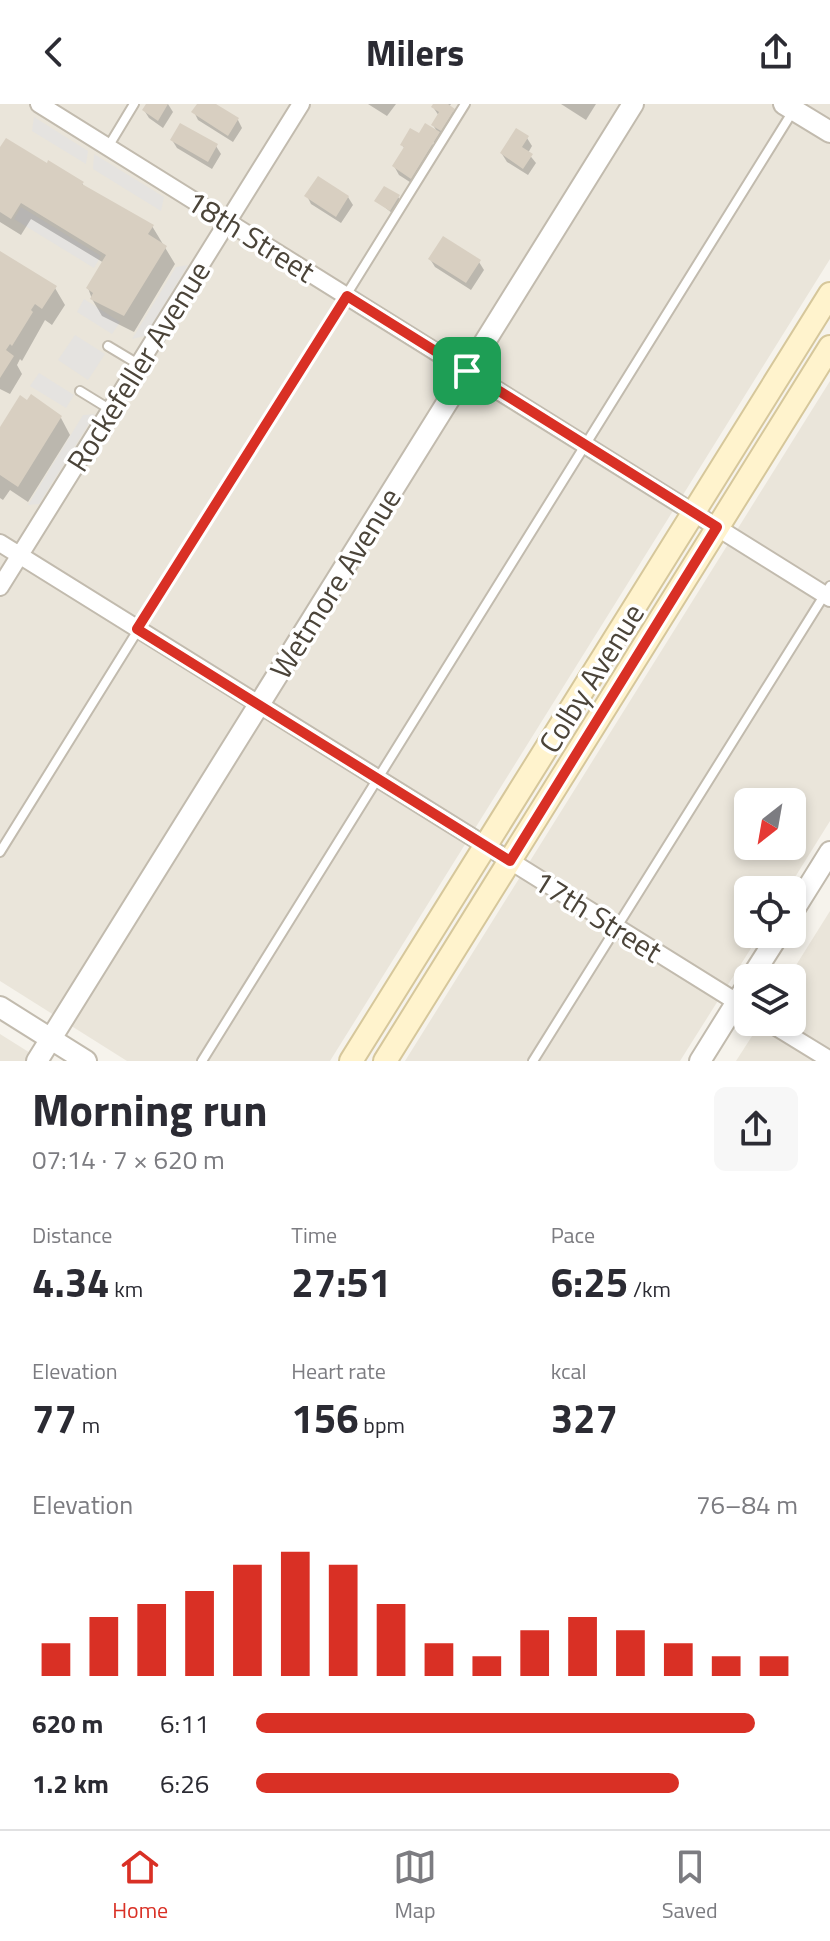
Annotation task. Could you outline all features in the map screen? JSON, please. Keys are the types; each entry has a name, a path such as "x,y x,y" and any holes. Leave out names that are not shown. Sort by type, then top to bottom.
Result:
{"main road":[{"name":"Colby Avenue","path":"351,1061 830,294"},
{"name":"Colby Avenue","path":"385,1061 830,347"}],"street":[{"name":"18th Street","path":"39,104 694,513 828,593"},
{"name":"Rockefeller Avenue","path":"0,587 301,104"},
{"name":"Wetmore Avenue","path":"37,1061 633,104"},
{"path":"792,106 830,132"},
{"name":"17th Street","path":"0,543 734,1001"},
{"path":"806,891 830,852"},
{"path":"0,1007 86,1061"},
{"path":"700,1061 734,1016"},
{"path":"791,1036 830,1060"}],"lane":[{"path":"108,147 134,104"},
{"path":"0,852 465,104"},
{"path":"202,1061 586,446 792,106"},
{"path":"108,346 139,364"},
{"path":"80,391 111,410"},
{"path":"533,1061 828,593"}],"shaded area":[{"path":"0,104 830,104 830,259 330,1061 127,1061 0,981"},
{"path":"34,117 88,151 86,164 32,131"},
{"path":"94,154 164,197 161,211 93,169"},
{"path":"21,207 101,256 94,268 14,219"},
{"path":"188,265 145,336 132,339 176,267"},
{"path":"84,299 120,322 112,334 77,312"},
{"path":"75,335 105,354 88,380 58,360"},
{"path":"39,373 74,395 66,408 30,386"},
{"path":"830,381 830,821 806,860 806,788 734,788 734,860 806,860 796,876 734,876 734,948 751,948 741,964 734,964 734,975 680,1061 405,1061"},
{"path":"95,414 39,504 28,505 83,415"},
{"path":"830,911 830,1061 736,1061 752,1036 806,1036 806,964 797,964"},
{"path":"0,1034 43,1061 0,1061"}],"building":[{"path":"146,104 168,104 158,121 142,110"},
{"path":"197,104 216,104 239,118 228,136 191,112"},
{"path":"433,104 448,104 455,109 441,131 431,125 439,112 431,107"},
{"path":"180,123 218,144 208,162 170,140"},
{"path":"425,123 440,132 411,179 392,166 404,147 400,145 410,128 419,133"},
{"path":"516,128 529,136 522,147 533,154 523,169 500,153"},
{"path":"6,138 154,225 148,234 167,246 124,316 90,299 93,293 86,288 106,255 21,203 11,219 0,212 0,147"},
{"path":"318,176 349,196 336,217 304,196"},
{"path":"384,186 400,195 390,211 374,201"},
{"path":"443,236 481,260 466,283 428,259"},
{"path":"0,251 57,286 42,309 35,304 12,346 10,344 6,350 14,356 0,378"},
{"path":"31,394 62,416 18,487 0,475 0,427 20,395 27,400"}],"route":[{"path":"347,296 467,371 717,527 510,861 137,629 347,296"}]}
